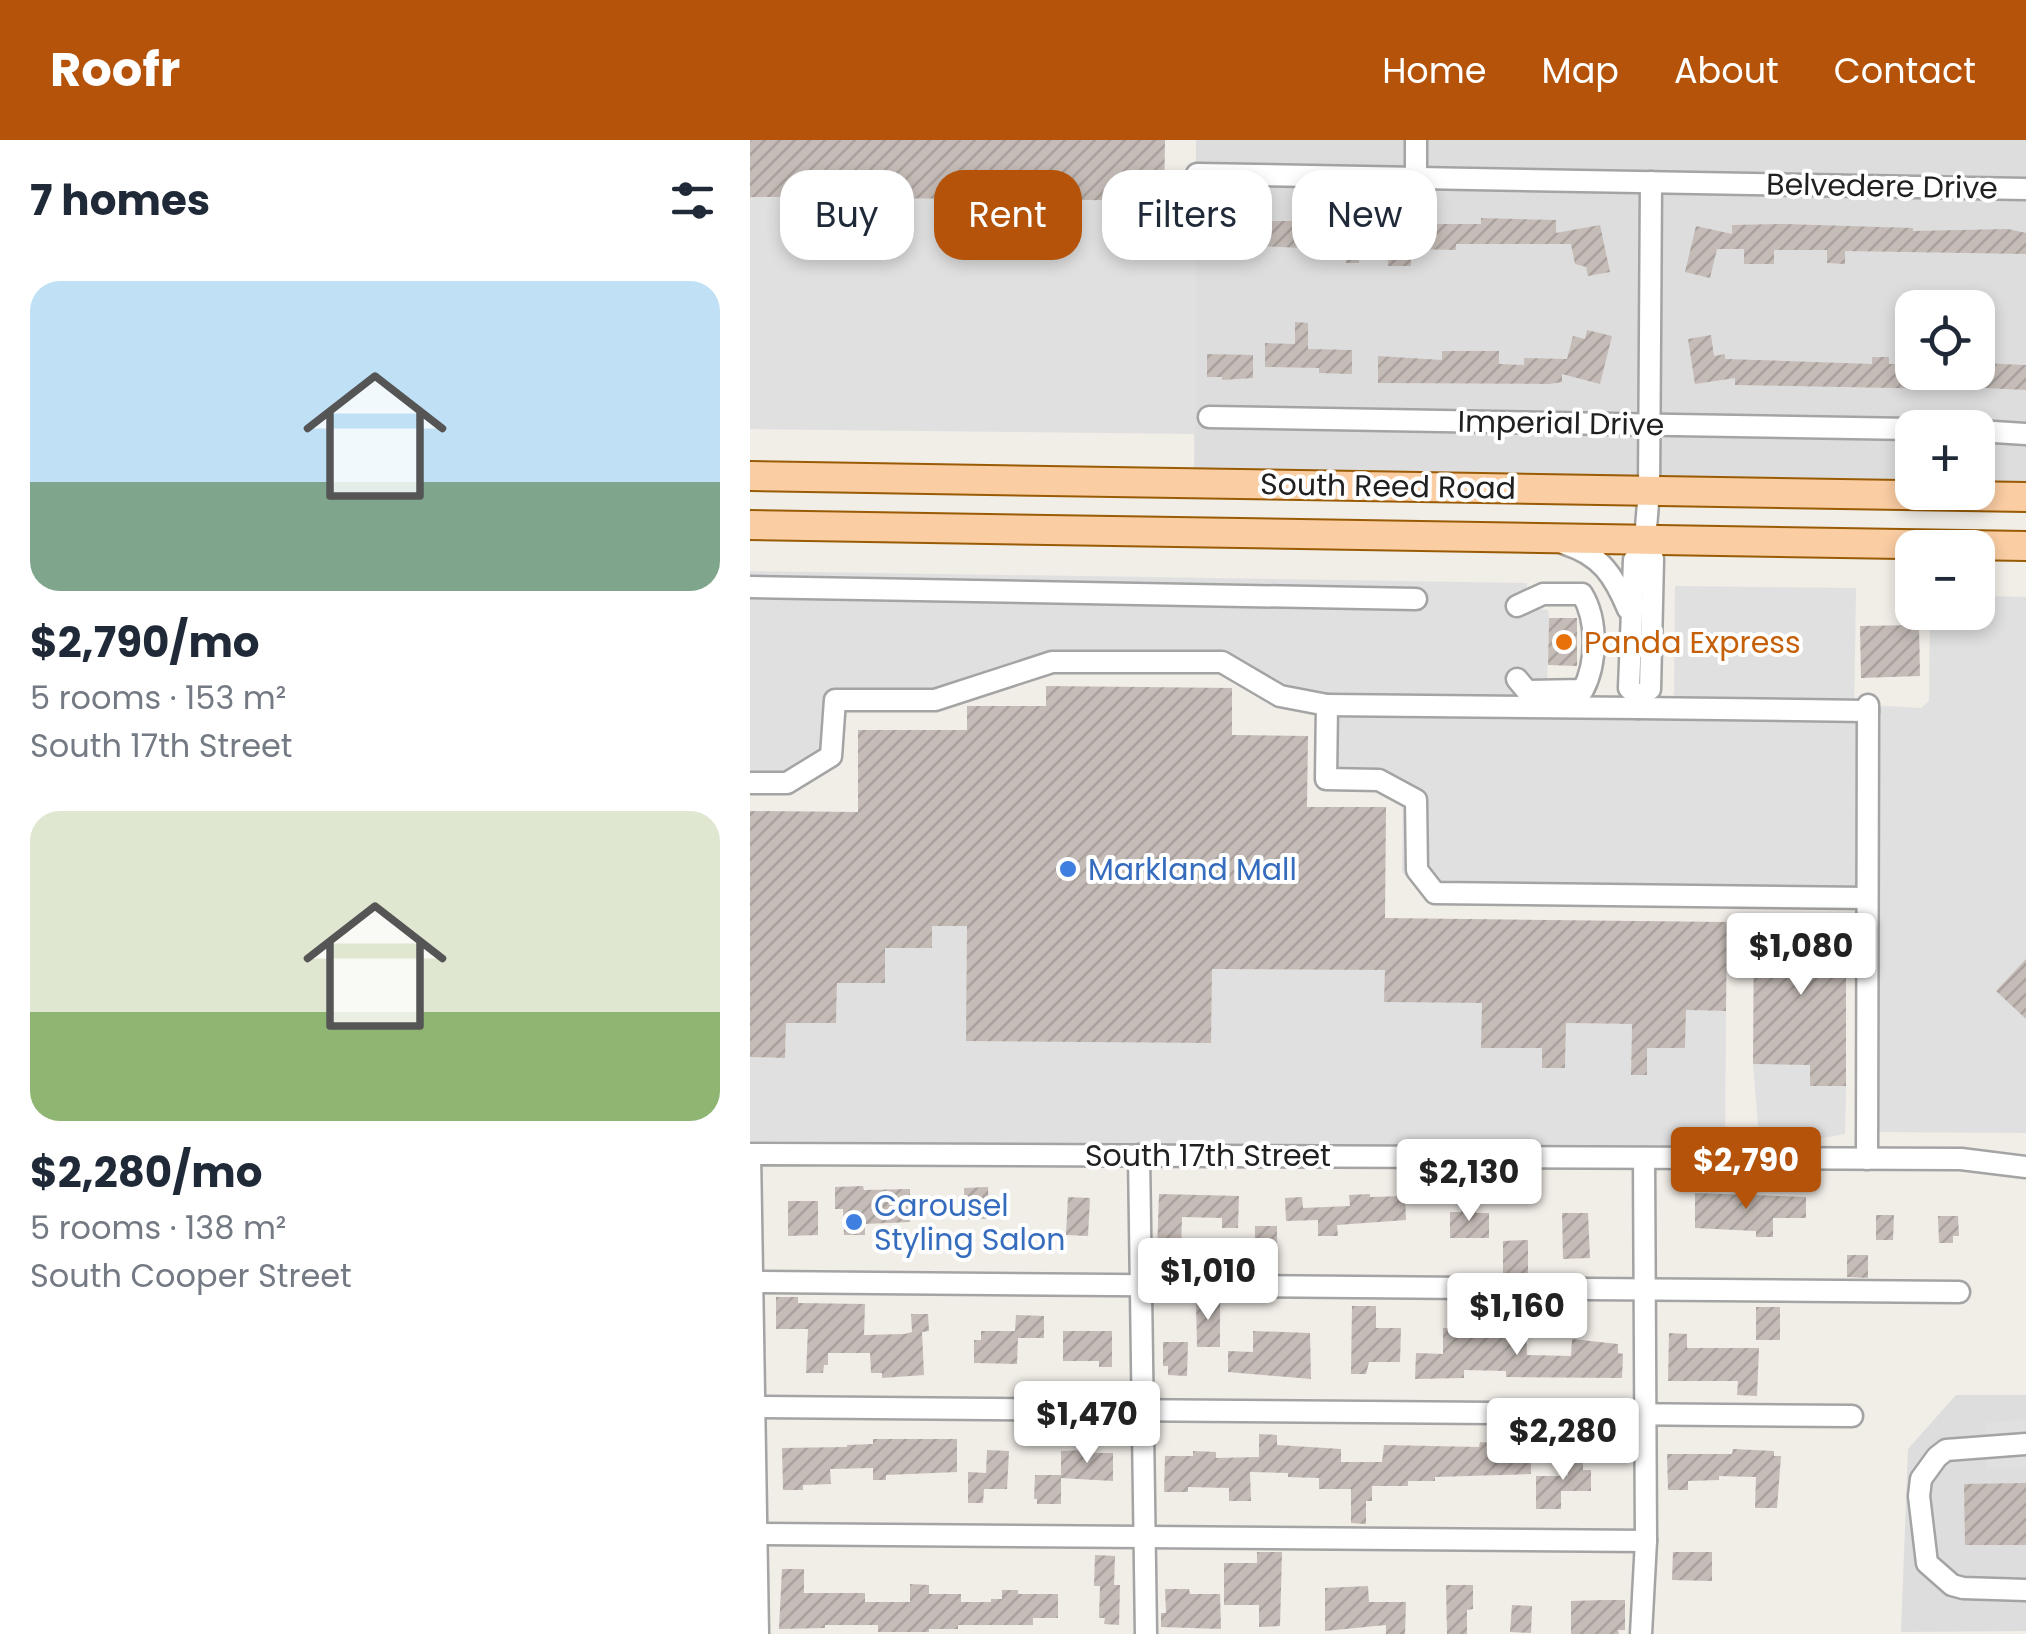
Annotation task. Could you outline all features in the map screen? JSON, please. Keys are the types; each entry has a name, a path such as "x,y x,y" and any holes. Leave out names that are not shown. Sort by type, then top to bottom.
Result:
{"main road":[{"name":"South Reed Road","path":"750,476 2026,497"},
{"name":"South Reed Road","path":"750,524 1544,538 1645,546 2026,546"}],"street":[{"path":"1416,140 1416,170"},
{"name":"Belvedere Drive","path":"1437,177 2026,189"},
{"path":"1639,702 1629,688 1634,560 1645,546 1649,490 1651,182"},
{"name":"Imperial Drive","path":"1209,417 1895,429"},
{"path":"1995,431 2026,434"},
{"path":"1544,538 1580,548 1599,560 1614,578 1632,618"},
{"path":"1639,702 1650,689 1654,559 1645,546"},
{"path":"750,587 1416,599"},
{"path":"1517,606 1542,594 1582,594 1592,609 1592,672 1583,690 1527,691 1517,679"},
{"path":"750,783 787,783 831,756 834,700 935,700 1052,662 1222,662 1280,696 1327,705 1639,702 1868,708 1867,1159"},
{"path":"1327,705 1326,779 1379,780 1416,800 1417,870 1435,893 1867,898"},
{"path":"750,1154 752,1534 758,1634"},
{"name":"South 17th Street","path":"750,1154 1867,1159 1962,1160 2026,1167"},
{"path":"1139,1154 1146,1634"},
{"path":"1641,1634 1646,1541 1644,1158"},
{"path":"752,1282 1959,1292"},
{"path":"753,1407 1852,1416"},
{"path":"2026,1444 1946,1450 1921,1479 1919,1496 1925,1557 1938,1574 1963,1588 2026,1590"},
{"path":"752,1534 1646,1541"}],"shaded area":[{"path":"1196,140 2026,140 2026,497 1995,496 1995,410 1895,410 1895,495 1194,483 1195,260 1272,260 1272,170 1196,170"},
{"path":"750,197 780,197 780,260 914,260 914,199 934,199 934,260 1082,260 1082,201 1102,201 1102,260 1196,260 1196,434 750,429"},
{"path":"750,571 1527,583 1527,608 1548,610 1549,618 1547,683 1526,683 1526,717 1859,721 1857,909 1428,901 1402,872 1403,788 1326,779 1327,705 1222,662 1052,662 935,700 835,700 831,756 790,771 750,772"},
{"path":"1675,586 1856,588 1854,711 1674,709"},
{"path":"1995,596 2026,597 2026,1133 1867,1132 1868,705 1921,708 1929,701 1930,630 1995,630"},
{"path":"932,926 967,926 967,1041 1210,1043 1212,967 1385,970 1385,1002 1482,1003 1482,1047 1542,1048 1542,1068 1565,1068 1566,1023 1632,1024 1631,1074 1647,1048 1685,1048 1686,1010 1726,1011 1725,1149 750,1141 750,1057 785,1058 786,1023 836,1023 837,983 885,983 885,948 931,948"},
{"path":"1753,1064 1810,1065 1810,1086 1846,1086 1845,1134 1760,1149"},
{"path":"1956,1395 2026,1395 2026,1631 1901,1632 1908,1449"},
{"path":"2026,1419 2026,1469 1986,1468 1986,1423"}],"building":[{"path":"750,140 1165,140 1165,170 1102,170 1102,200 1082,200 1082,170 934,170 934,199 914,199 914,170 780,170 780,197 750,197"},
{"path":"1481,218 1556,220 1556,233 1600,225 1610,272 1588,276 1586,267 1575,264 1571,244 1456,244 1456,250 1437,250 1437,224 1481,224"},
{"path":"1272,221 1292,221 1292,248 1272,247"},
{"path":"1732,225 1913,231 2008,229 2026,233 2026,254 1845,251 1845,264 1827,263 1827,250 1774,250 1774,264 1744,264 1744,249 1717,249 1710,278 1685,272 1696,226 1732,234"},
{"path":"1388,260 1411,260 1411,266 1388,266"},
{"path":"1295,322 1308,323 1308,349 1352,350 1352,374 1319,373 1319,368 1265,367 1265,343 1295,344"},
{"path":"1587,330 1612,336 1600,384 1562,374 1562,382 1549,384 1378,383 1378,356 1442,360 1442,351 1499,351 1499,364 1524,365 1524,358 1567,359 1573,336 1585,339"},
{"path":"1711,335 1714,356 1725,354 1725,359 1872,364 1872,357 1889,357 1889,364 1895,364 1895,388 1735,385 1735,378 1695,384 1688,339"},
{"path":"1207,354 1253,355 1253,378 1207,377"},
{"path":"1995,364 2026,365 2026,390 1995,388"},
{"name":"Panda Express","path":"1549,618 1577,618 1577,666 1548,665"},
{"path":"1860,626 1919,630 1920,676 1861,678"},
{"name":"Markland Mall","path":"1046,686 1232,688 1232,735 1308,736 1307,807 1386,807 1385,918 1727,922 1726,1011 1686,1010 1685,1048 1647,1048 1647,1075 1631,1075 1632,1024 1566,1023 1565,1068 1542,1068 1542,1048 1481,1048 1482,1003 1384,1002 1385,970 1212,969 1211,1043 966,1041 967,926 932,926 932,948 885,948 885,983 837,983 836,1023 786,1023 785,1058 750,1057 750,811 858,812 858,730 967,730 967,706 1046,706"},
{"path":"1754,923 1846,923 1846,1086 1810,1086 1810,1065 1753,1064"},
{"path":"2026,959 2026,1019 1996,991"},
{"path":"863,1186 864,1190 910,1189 910,1222 865,1224 865,1235 844,1235 843,1209 835,1209 835,1187"},
{"path":"988,1187 989,1219 965,1219 964,1188"},
{"path":"1695,1193 1806,1197 1806,1218 1773,1218 1773,1237 1756,1237 1756,1231 1695,1228"},
{"path":"1159,1194 1239,1196 1238,1228 1222,1228 1222,1218 1182,1217 1181,1252 1157,1252"},
{"path":"1349,1195 1405,1196 1406,1220 1337,1225 1338,1236 1318,1236 1318,1220 1286,1221 1285,1198 1302,1197 1303,1208 1350,1206"},
{"path":"1068,1197 1090,1198 1088,1236 1066,1235"},
{"path":"788,1201 818,1201 818,1235 788,1236"},
{"path":"1461,1208 1489,1213 1489,1238 1450,1238 1450,1212 1461,1212"},
{"path":"1562,1213 1588,1213 1590,1258 1563,1259"},
{"path":"1876,1215 1894,1215 1893,1240 1876,1240"},
{"path":"1938,1216 1958,1216 1959,1236 1953,1236 1953,1243 1939,1243"},
{"path":"1255,1226 1277,1226 1277,1261 1255,1261"},
{"path":"1528,1240 1528,1275 1503,1274 1503,1241"},
{"path":"1847,1255 1868,1255 1868,1278 1847,1277"},
{"path":"776,1297 798,1297 798,1303 865,1304 864,1335 912,1332 911,1314 928,1314 929,1331 922,1332 924,1375 882,1378 882,1373 871,1373 870,1353 828,1353 823,1373 806,1373 808,1329 776,1329"},
{"path":"1196,1299 1220,1300 1220,1347 1197,1347"},
{"path":"1352,1306 1376,1306 1376,1328 1401,1328 1400,1362 1369,1362 1366,1374 1351,1374"},
{"path":"1756,1307 1780,1307 1780,1340 1756,1340"},
{"path":"1016,1315 1044,1316 1044,1338 1018,1338 1017,1364 974,1363 974,1340 981,1340 981,1331 1015,1331"},
{"path":"1443,1328 1464,1328 1464,1335 1505,1336 1505,1328 1526,1328 1527,1355 1571,1356 1572,1339 1618,1344 1618,1353 1623,1354 1622,1378 1506,1377 1506,1371 1464,1370 1464,1378 1415,1379 1416,1353 1443,1354"},
{"path":"1063,1331 1112,1331 1112,1367 1099,1367 1099,1361 1063,1361"},
{"path":"1253,1331 1310,1333 1311,1379 1228,1372 1228,1351 1253,1352"},
{"path":"1669,1333 1687,1334 1687,1348 1759,1348 1757,1396 1737,1395 1738,1381 1668,1381"},
{"path":"1163,1342 1188,1342 1187,1376 1168,1375 1168,1366 1163,1366"},
{"path":"1259,1434 1277,1435 1277,1445 1341,1449 1341,1462 1382,1462 1384,1445 1479,1447 1480,1442 1493,1443 1495,1448 1531,1448 1531,1474 1435,1477 1435,1481 1408,1481 1408,1486 1372,1486 1372,1501 1366,1501 1366,1524 1351,1523 1351,1489 1319,1489 1319,1478 1288,1477 1288,1473 1250,1472 1251,1501 1229,1501 1229,1488 1188,1487 1188,1492 1164,1492 1165,1456 1193,1456 1193,1451 1216,1452 1216,1458 1259,1457"},
{"path":"873,1439 957,1439 957,1472 886,1475 886,1480 873,1480 873,1468 830,1469 831,1484 783,1490 782,1448 847,1447 873,1444"},
{"path":"1733,1449 1774,1451 1774,1456 1781,1456 1777,1508 1755,1508 1756,1477 1719,1476 1719,1480 1688,1481 1688,1490 1668,1490 1667,1454 1732,1454"},
{"path":"987,1450 1009,1451 1007,1489 984,1489 983,1503 968,1503 968,1472 986,1473"},
{"path":"1061,1451 1113,1453 1113,1481 1061,1478"},
{"path":"1568,1452 1583,1452 1583,1470 1591,1470 1591,1491 1561,1491 1561,1509 1536,1509 1536,1476 1568,1476"},
{"path":"1035,1475 1061,1475 1061,1504 1037,1504"},
{"path":"2026,1483 2026,1545 1965,1545 1964,1484"},
{"path":"1257,1552 1282,1552 1280,1626 1259,1627 1259,1605 1224,1605 1224,1563 1257,1563"},
{"path":"1673,1552 1712,1552 1712,1581 1672,1580"},
{"path":"1095,1555 1115,1556 1114,1585 1120,1585 1119,1625 1104,1624 1105,1618 1099,1618 1100,1586 1094,1586"},
{"path":"782,1569 804,1569 804,1593 865,1593 865,1602 910,1602 910,1584 929,1585 929,1594 961,1594 961,1602 1002,1599 1002,1590 1058,1594 1058,1618 1033,1618 1033,1625 958,1625 958,1629 929,1632 878,1632 878,1625 779,1629"},
{"path":"1446,1585 1473,1585 1467,1634 1447,1634"},
{"path":"1368,1586 1369,1602 1406,1602 1405,1634 1386,1634 1386,1625 1325,1631 1325,1588"},
{"path":"1165,1589 1220,1594 1221,1629 1161,1627 1161,1613 1166,1613"},
{"path":"1625,1600 1625,1630 1618,1630 1619,1634 1571,1634 1571,1601"},
{"path":"1512,1605 1532,1606 1531,1633 1510,1632"}],"place":[{"name":"Panda Express","path":"1564,642"},
{"name":"Markland Mall","path":"1068,869"},
{"name":"Carousel Styling Salon","path":"854,1222"}]}
